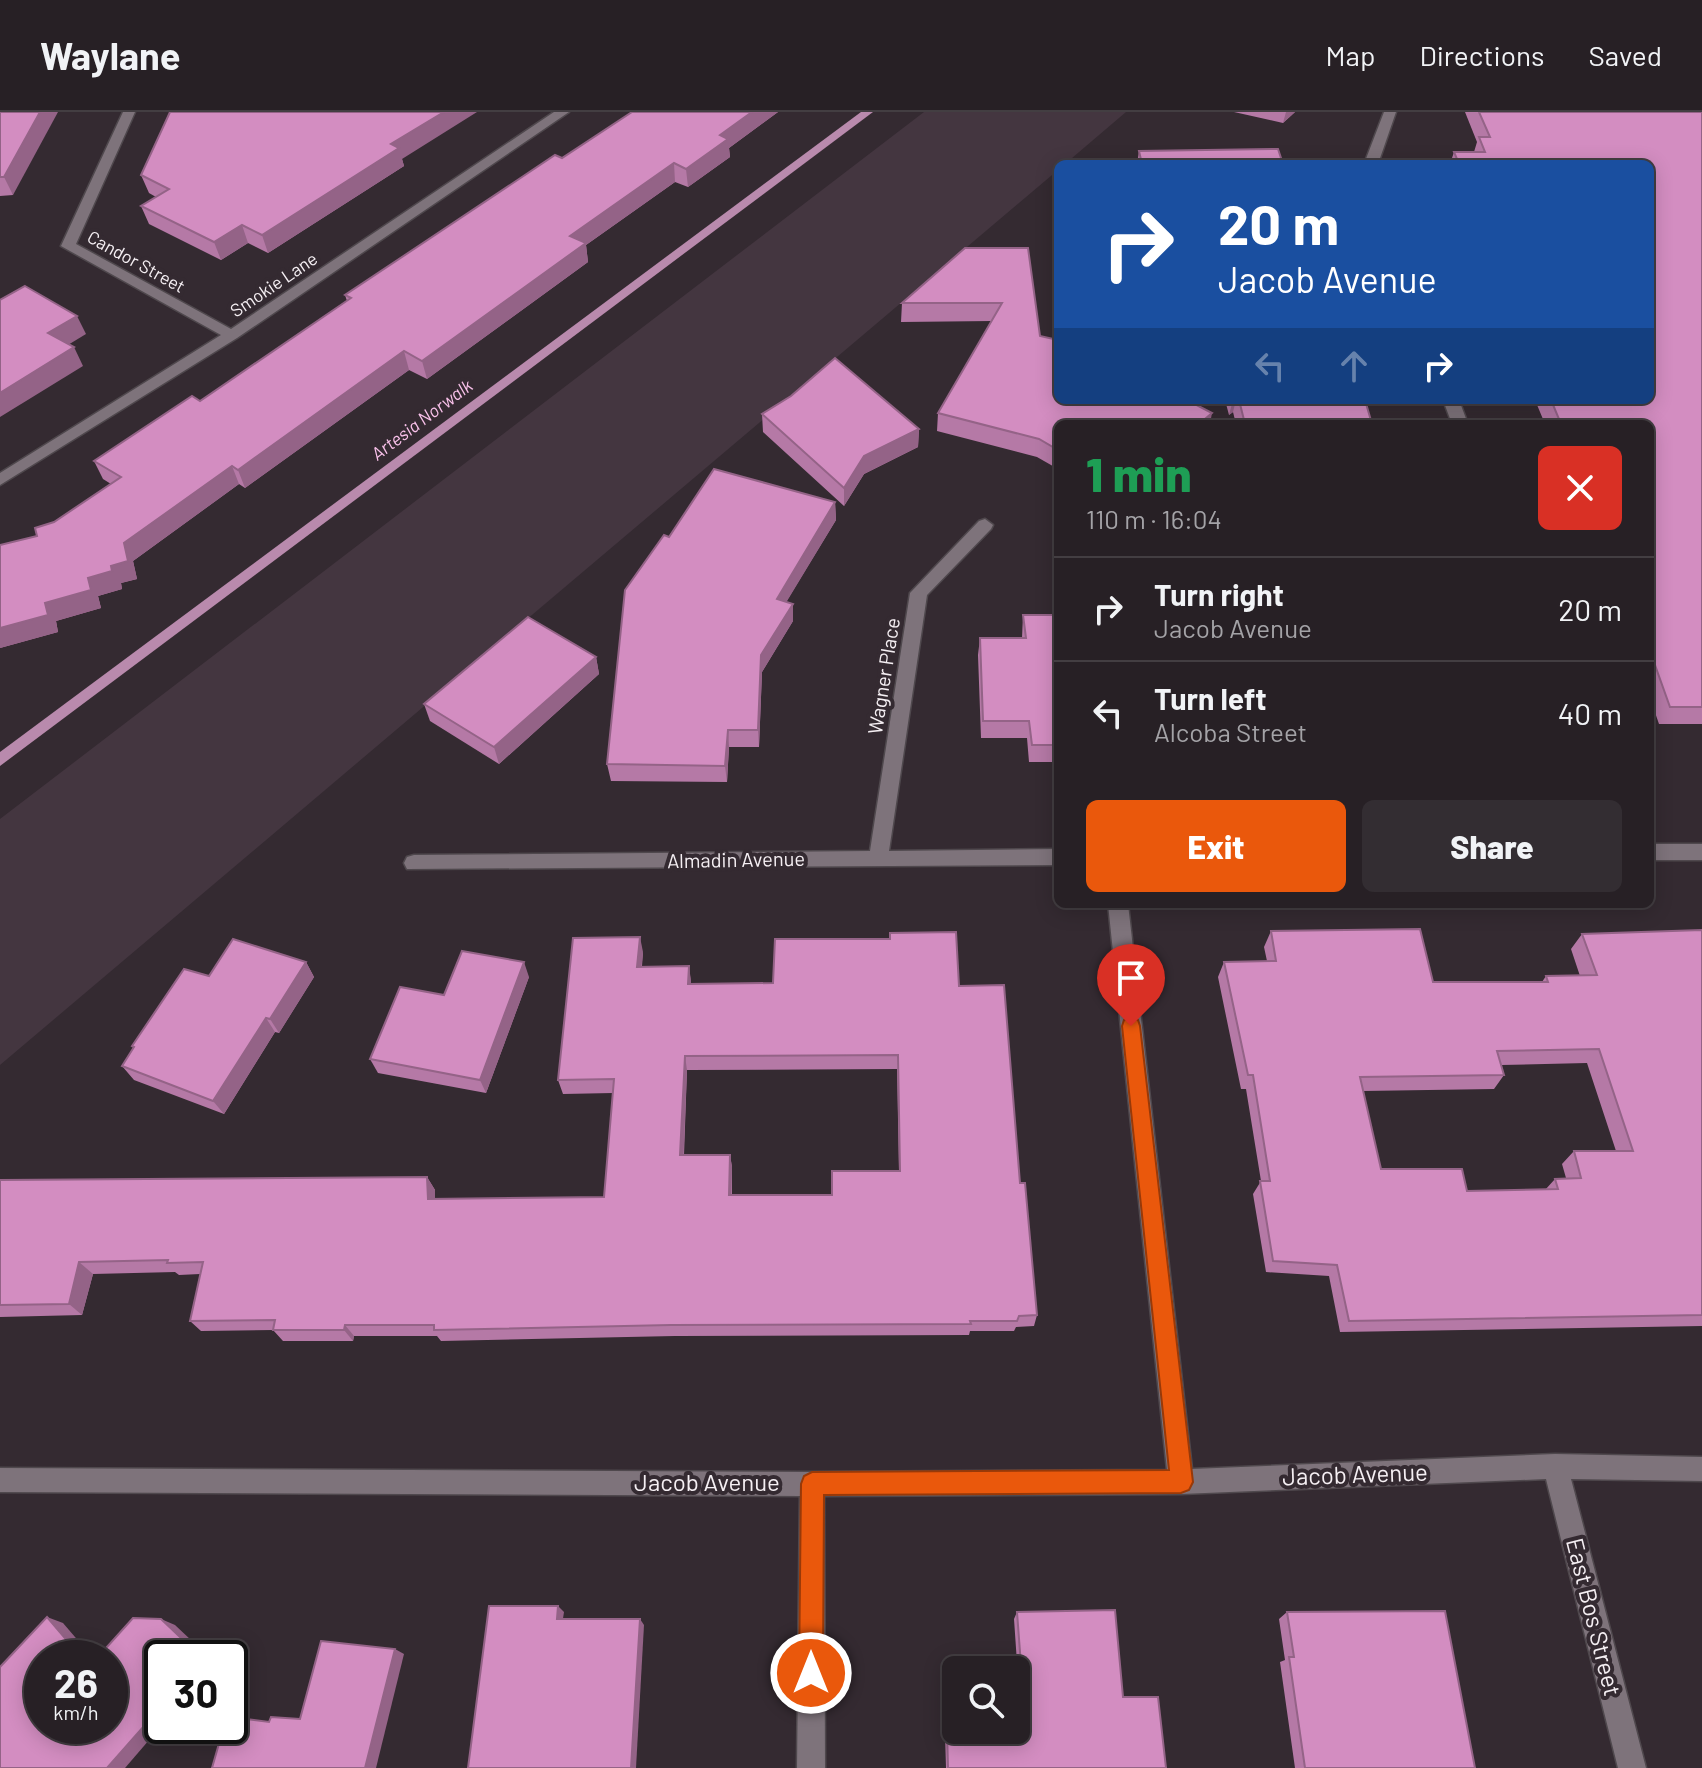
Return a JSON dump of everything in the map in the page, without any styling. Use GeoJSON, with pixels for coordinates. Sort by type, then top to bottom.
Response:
{"type":"FeatureCollection","features":[{"type":"Feature","properties":{"kind":"street","name":"Candor Street"},"geometry":{"type":"LineString","coordinates":[[129,112],[68,246],[232,335]]}},
{"type":"Feature","properties":{"kind":"street","name":"Smokie Lane"},"geometry":{"type":"LineString","coordinates":[[0,480],[232,335],[563,112]]}},
{"type":"Feature","properties":{"kind":"street"},"geometry":{"type":"LineString","coordinates":[[1372,160],[1390,112]]}},
{"type":"Feature","properties":{"kind":"street","name":"Wagner Place"},"geometry":{"type":"LineString","coordinates":[[878,859],[919,593],[985,525]]}},
{"type":"Feature","properties":{"kind":"street"},"geometry":{"type":"LineString","coordinates":[[1654,852],[1702,852]]}},
{"type":"Feature","properties":{"kind":"street","name":"Almadin Avenue"},"geometry":{"type":"LineString","coordinates":[[414,863],[1054,857]]}},
{"type":"Feature","properties":{"kind":"street"},"geometry":{"type":"LineString","coordinates":[[1118,908],[1181,1482]]}},
{"type":"Feature","properties":{"kind":"street","name":"Jacob Avenue"},"geometry":{"type":"LineString","coordinates":[[0,1480],[812,1484],[1181,1482],[1555,1466],[1702,1469]]}},
{"type":"Feature","properties":{"kind":"street","name":"East Bos Street"},"geometry":{"type":"LineString","coordinates":[[1555,1466],[1632,1768]]}},
{"type":"Feature","properties":{"kind":"street"},"geometry":{"type":"LineString","coordinates":[[811,1768],[812,1484]]}},
{"type":"Feature","properties":{"kind":"shaded area"},"geometry":{"type":"Polygon","coordinates":[[[924,112],[1126,112],[1070,160],[1054,160],[1054,173],[0,1065],[0,819],[924,112]]]}},
{"type":"Feature","properties":{"kind":"building"},"geometry":{"type":"Polygon","coordinates":[[[0,112],[40,112],[4,177],[0,177],[0,112]]]}},
{"type":"Feature","properties":{"kind":"building"},"geometry":{"type":"Polygon","coordinates":[[[170,112],[444,112],[391,144],[399,148],[262,235],[242,225],[214,242],[141,206],[169,189],[141,175],[170,112]]]}},
{"type":"Feature","properties":{"kind":"building"},"geometry":{"type":"Polygon","coordinates":[[[632,112],[752,112],[720,135],[728,139],[686,169],[674,163],[570,236],[586,243],[422,361],[404,351],[238,470],[232,466],[124,543],[128,561],[111,566],[112,571],[88,578],[91,590],[45,603],[48,615],[0,628],[0,545],[37,536],[35,528],[54,522],[121,477],[94,461],[192,396],[200,401],[351,298],[345,295],[555,155],[562,158],[632,112]]]}},
{"type":"Feature","properties":{"kind":"building"},"geometry":{"type":"Polygon","coordinates":[[[1479,112],[1702,112],[1702,707],[1670,707],[1654,662],[1654,420],[1559,420],[1553,404],[1654,404],[1654,160],[1457,160],[1454,152],[1485,152],[1479,137],[1490,137],[1479,112]]]}},
{"type":"Feature","properties":{"kind":"building"},"geometry":{"type":"Polygon","coordinates":[[[1278,149],[1282,160],[1141,160],[1139,151],[1278,149]]]}},
{"type":"Feature","properties":{"kind":"building"},"geometry":{"type":"Polygon","coordinates":[[[965,248],[1028,248],[1040,336],[1054,339],[1054,404],[1195,404],[1212,413],[1204,420],[1054,420],[1054,448],[1039,439],[938,413],[1002,303],[902,303],[965,248]]]}},
{"type":"Feature","properties":{"kind":"building"},"geometry":{"type":"Polygon","coordinates":[[[25,286],[77,316],[48,333],[74,347],[0,393],[0,300],[25,286]]]}},
{"type":"Feature","properties":{"kind":"building"},"geometry":{"type":"Polygon","coordinates":[[[835,358],[919,429],[864,456],[844,488],[762,414],[791,396],[835,358]]]}},
{"type":"Feature","properties":{"kind":"building"},"geometry":{"type":"Polygon","coordinates":[[[1240,404],[1366,404],[1371,420],[1244,420],[1240,404]]]}},
{"type":"Feature","properties":{"kind":"building"},"geometry":{"type":"Polygon","coordinates":[[[714,469],[835,502],[777,599],[793,604],[761,655],[758,730],[728,730],[725,766],[607,764],[625,590],[664,535],[669,537],[714,469]]]}},
{"type":"Feature","properties":{"kind":"building"},"geometry":{"type":"Polygon","coordinates":[[[1023,615],[1054,615],[1054,745],[1032,745],[1029,721],[983,721],[980,638],[1026,638],[1023,615]]]}},
{"type":"Feature","properties":{"kind":"building"},"geometry":{"type":"Polygon","coordinates":[[[528,617],[596,657],[494,747],[424,704],[528,617]]]}},
{"type":"Feature","properties":{"kind":"building"},"geometry":{"type":"Polygon","coordinates":[[[1420,929],[1433,982],[1548,982],[1546,976],[1597,975],[1582,934],[1702,930],[1702,1315],[1349,1321],[1337,1265],[1273,1261],[1260,1181],[1270,1181],[1253,1075],[1248,1075],[1224,962],[1276,961],[1271,931],[1420,929]],[[1599,1049],[1497,1051],[1504,1075],[1360,1077],[1381,1169],[1462,1169],[1467,1191],[1558,1189],[1555,1179],[1581,1178],[1574,1151],[1633,1151],[1599,1049]]]}},
{"type":"Feature","properties":{"kind":"building"},"geometry":{"type":"Polygon","coordinates":[[[956,932],[959,986],[1004,985],[1020,1183],[1025,1183],[1037,1315],[1019,1316],[1017,1321],[970,1321],[971,1324],[434,1330],[434,1325],[345,1325],[344,1330],[273,1330],[275,1320],[190,1321],[203,1262],[167,1263],[168,1260],[79,1262],[69,1304],[0,1305],[0,1180],[427,1177],[428,1199],[604,1197],[614,1079],[558,1080],[573,938],[640,937],[637,967],[689,966],[688,984],[773,983],[775,939],[890,939],[890,933],[956,932]],[[898,1055],[685,1056],[680,1155],[730,1155],[729,1195],[832,1195],[832,1171],[900,1171],[898,1055]]]}},
{"type":"Feature","properties":{"kind":"building"},"geometry":{"type":"Polygon","coordinates":[[[233,939],[306,962],[213,1101],[122,1066],[184,969],[209,976],[233,939]]]}},
{"type":"Feature","properties":{"kind":"building"},"geometry":{"type":"Polygon","coordinates":[[[462,951],[524,962],[480,1080],[370,1059],[400,987],[444,995],[462,951]]]}},
{"type":"Feature","properties":{"kind":"building"},"geometry":{"type":"Polygon","coordinates":[[[489,1606],[558,1606],[557,1619],[640,1619],[631,1768],[468,1768],[489,1606]]]}},
{"type":"Feature","properties":{"kind":"building"},"geometry":{"type":"Polygon","coordinates":[[[1115,1610],[1123,1697],[1158,1697],[1166,1768],[948,1768],[947,1744],[1030,1744],[1030,1656],[1020,1656],[1017,1612],[1115,1610]]]}},
{"type":"Feature","properties":{"kind":"building"},"geometry":{"type":"Polygon","coordinates":[[[1445,1611],[1475,1768],[1305,1768],[1289,1657],[1294,1657],[1287,1612],[1445,1611]]]}},
{"type":"Feature","properties":{"kind":"building"},"geometry":{"type":"Polygon","coordinates":[[[47,1617],[67,1640],[25,1640],[47,1617]]]}},
{"type":"Feature","properties":{"kind":"building"},"geometry":{"type":"Polygon","coordinates":[[[133,1618],[161,1619],[183,1640],[144,1640],[144,1726],[107,1768],[0,1768],[0,1667],[24,1641],[24,1744],[128,1744],[128,1640],[113,1640],[133,1618]]]}},
{"type":"Feature","properties":{"kind":"building"},"geometry":{"type":"Polygon","coordinates":[[[321,1641],[395,1649],[365,1768],[212,1768],[219,1744],[248,1744],[248,1719],[269,1722],[271,1717],[300,1719],[321,1641]]]}},
{"type":"Feature","properties":{"kind":"waterway","name":"Artesia Norwalk"},"geometry":{"type":"LineString","coordinates":[[0,760],[868,112]]}},
{"type":"Feature","properties":{"kind":"route"},"geometry":{"type":"LineString","coordinates":[[811,1673],[812,1484],[1181,1482],[1131,1026]]}}]}
